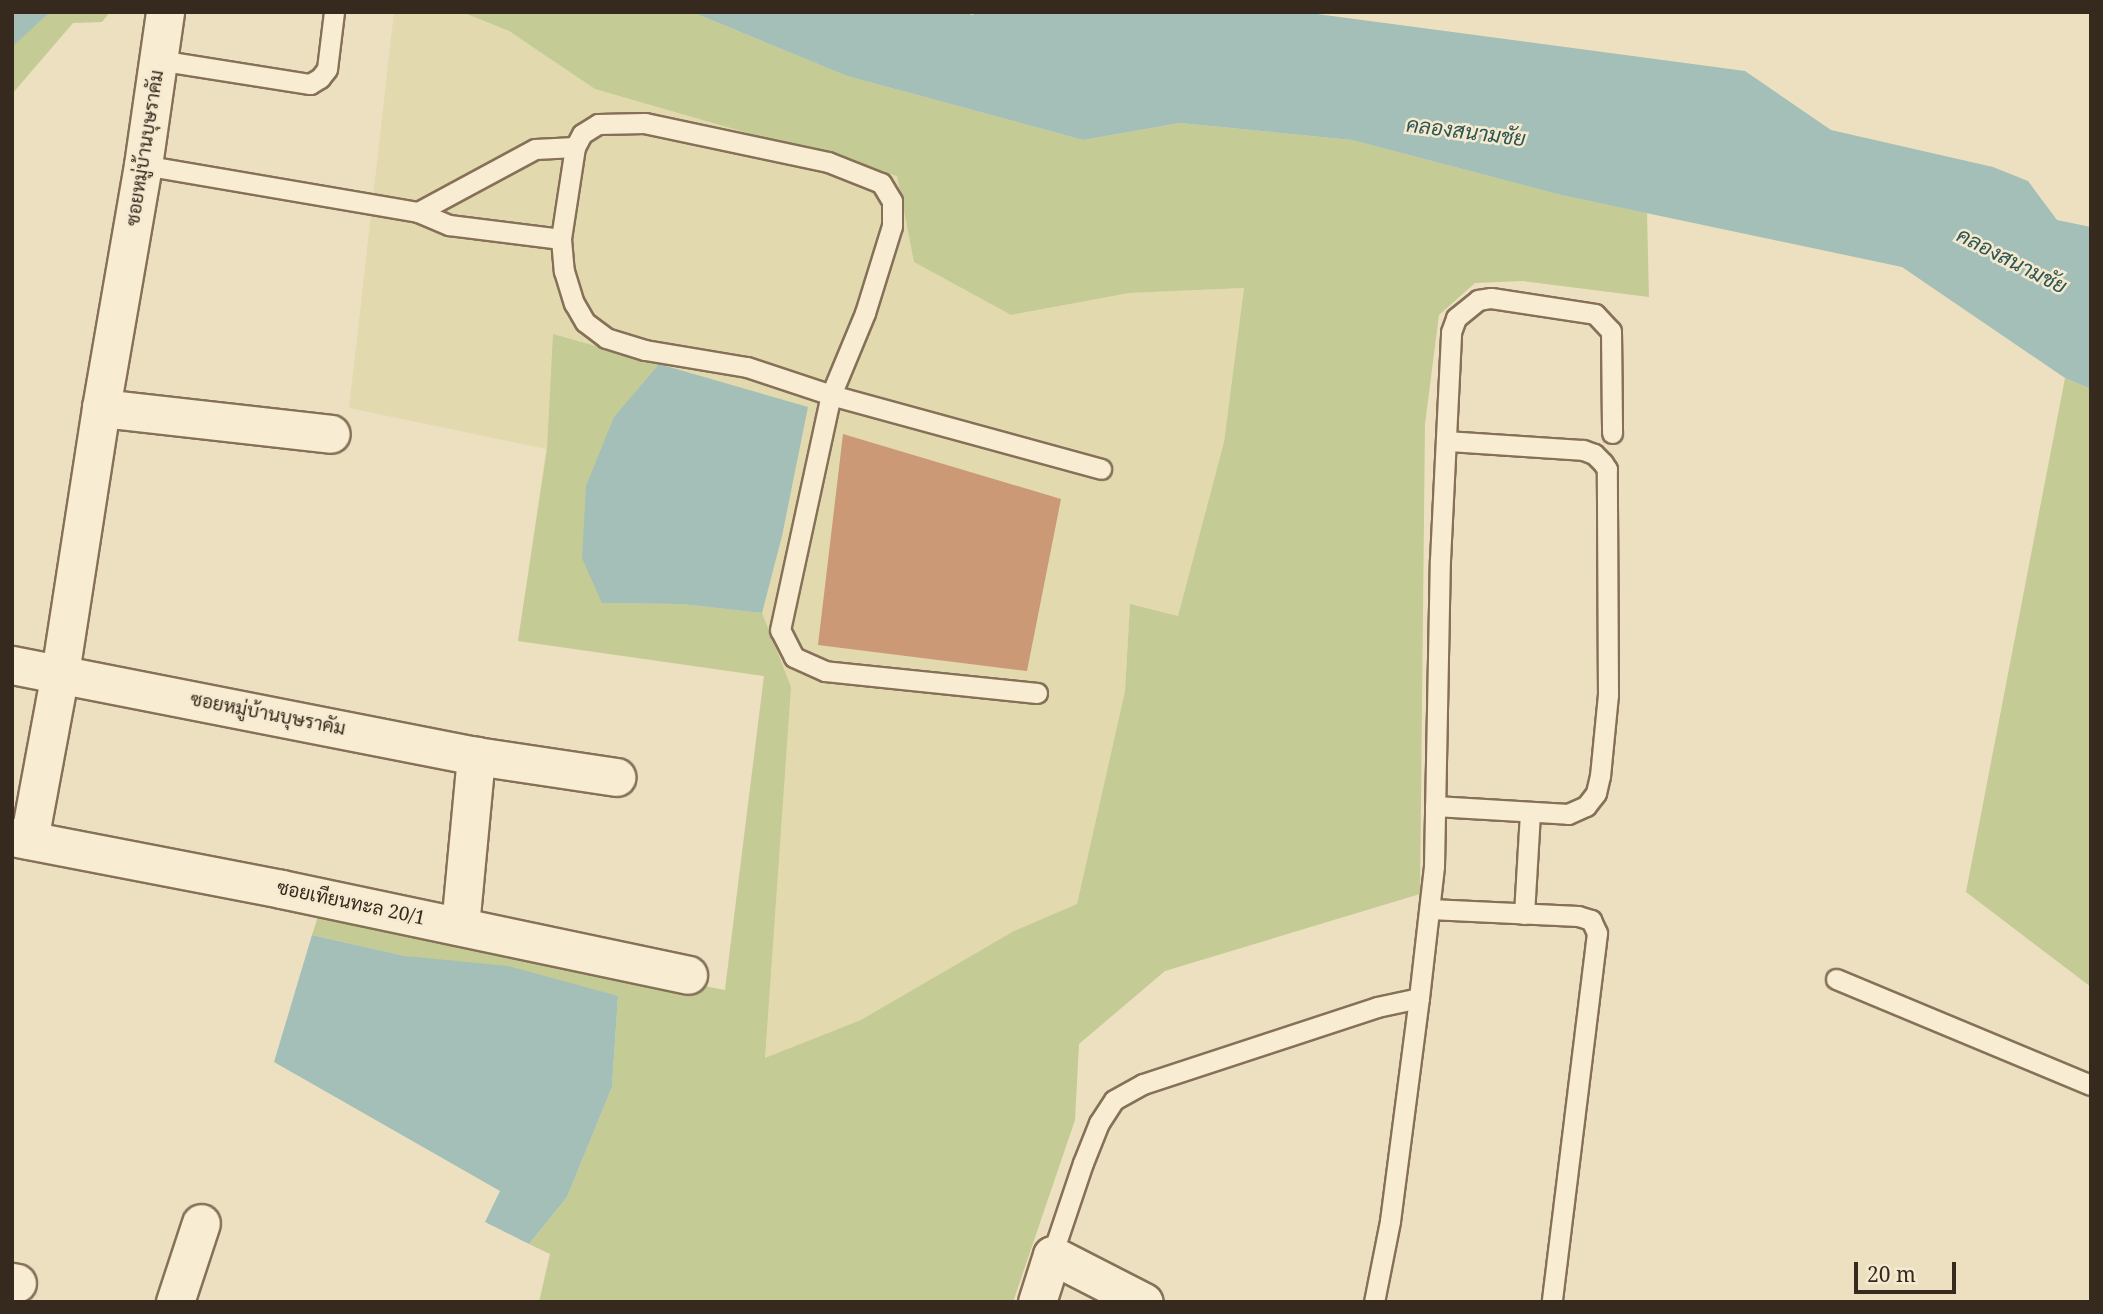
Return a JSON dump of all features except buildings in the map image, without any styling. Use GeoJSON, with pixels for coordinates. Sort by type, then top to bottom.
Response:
{"type":"FeatureCollection","features":[{"type":"Feature","properties":{"kind":"street","name":"ซอยหมู่บ้านบุษราคัม"},"geometry":{"type":"LineString","coordinates":[[20,839],[60,673],[101,408],[143,165],[165,12]]}},
{"type":"Feature","properties":{"kind":"street"},"geometry":{"type":"LineString","coordinates":[[101,408],[331,433]]}},
{"type":"Feature","properties":{"kind":"street","name":"ซอยหมู่บ้านบุษราคัม"},"geometry":{"type":"LineString","coordinates":[[12,664],[476,756],[616,777]]}},
{"type":"Feature","properties":{"kind":"street"},"geometry":{"type":"LineString","coordinates":[[460,926],[476,756]]}},
{"type":"Feature","properties":{"kind":"street","name":"ซอยเทียนทะล 20/1"},"geometry":{"type":"LineString","coordinates":[[20,839],[460,926],[688,975]]}},
{"type":"Feature","properties":{"kind":"street"},"geometry":{"type":"LineString","coordinates":[[175,1302],[201,1223]]}},
{"type":"Feature","properties":{"kind":"street"},"geometry":{"type":"LineString","coordinates":[[1037,1302],[1052,1255],[1144,1302]]}},
{"type":"Feature","properties":{"kind":"lane"},"geometry":{"type":"LineString","coordinates":[[158,60],[310,84],[320,78],[327,69],[334,12]]}},
{"type":"Feature","properties":{"kind":"lane"},"geometry":{"type":"LineString","coordinates":[[1037,693],[825,671],[794,657],[780,630],[831,395],[865,313],[892,226],[892,201],[881,183],[828,162],[645,123],[598,124],[582,134],[575,147],[561,239],[564,271],[574,303],[585,322],[606,338],[645,350],[747,368],[831,395],[1101,469]]}},
{"type":"Feature","properties":{"kind":"lane"},"geometry":{"type":"LineString","coordinates":[[418,212],[535,149],[575,147]]}},
{"type":"Feature","properties":{"kind":"lane"},"geometry":{"type":"LineString","coordinates":[[143,165],[418,212],[449,225],[561,239]]}},
{"type":"Feature","properties":{"kind":"lane"},"geometry":{"type":"LineString","coordinates":[[1374,1302],[1390,1221],[1430,909],[1435,806],[1437,627],[1451,332],[1456,318],[1478,300],[1491,298],[1586,311],[1603,321],[1611,331],[1612,433]]}},
{"type":"Feature","properties":{"kind":"lane"},"geometry":{"type":"LineString","coordinates":[[1435,806],[1568,814],[1586,807],[1596,793],[1600,776],[1608,695],[1607,469],[1594,454],[1583,450],[1447,442]]}},
{"type":"Feature","properties":{"kind":"lane"},"geometry":{"type":"LineString","coordinates":[[1524,914],[1530,812]]}},
{"type":"Feature","properties":{"kind":"lane"},"geometry":{"type":"LineString","coordinates":[[1430,909],[1578,916],[1591,920],[1597,933],[1552,1302]]}},
{"type":"Feature","properties":{"kind":"lane"},"geometry":{"type":"LineString","coordinates":[[1836,979],[2091,1084]]}},
{"type":"Feature","properties":{"kind":"lane"},"geometry":{"type":"LineString","coordinates":[[1052,1255],[1099,1123],[1114,1100],[1156,1080],[1377,1007],[1419,998]]}},
{"type":"Feature","properties":{"kind":"shaded area"},"geometry":{"type":"Polygon","coordinates":[[[394,12],[462,12],[509,31],[595,89],[897,176],[914,262],[1011,315],[1129,293],[1244,288],[1224,442],[1178,616],[1130,605],[1125,691],[1077,904],[928,1015],[765,1059],[725,990],[764,676],[518,641],[546,449],[349,408],[394,12]]]}},
{"type":"Feature","properties":{"kind":"green space"},"geometry":{"type":"Polygon","coordinates":[[[50,12],[110,12],[102,22],[73,23],[12,94],[12,46],[50,12]]]}},
{"type":"Feature","properties":{"kind":"green space"},"geometry":{"type":"Polygon","coordinates":[[[462,12],[692,12],[847,76],[1083,140],[1180,123],[1352,140],[1561,195],[1647,213],[1649,297],[1523,281],[1475,283],[1439,315],[1425,424],[1420,894],[1165,971],[1079,1044],[1075,1120],[1013,1302],[539,1302],[550,1254],[529,1244],[567,1197],[612,1087],[618,996],[405,956],[312,935],[319,913],[725,990],[764,676],[518,641],[547,449],[553,334],[659,364],[614,418],[602,603],[682,604],[762,613],[791,687],[765,1058],[861,1020],[1014,931],[1077,904],[1125,691],[1130,604],[1178,616],[1224,442],[1244,288],[1129,293],[1011,315],[914,262],[897,176],[595,89],[509,31],[462,12]]]}},
{"type":"Feature","properties":{"kind":"green space"},"geometry":{"type":"Polygon","coordinates":[[[2065,378],[2091,389],[2091,987],[1966,892],[2065,378]]]}},
{"type":"Feature","properties":{"kind":"water"},"geometry":{"type":"Polygon","coordinates":[[[12,12],[50,12],[12,47],[12,12]]]}},
{"type":"Feature","properties":{"kind":"water","name":"คลองสนามชัย"},"geometry":{"type":"Polygon","coordinates":[[[692,12],[965,12],[972,15],[979,12],[1302,12],[1745,71],[1831,130],[1993,167],[2028,181],[2057,220],[2091,227],[2091,389],[2065,378],[1902,267],[1561,195],[1352,140],[1180,123],[1083,140],[847,76],[692,12]]]}},
{"type":"Feature","properties":{"kind":"water"},"geometry":{"type":"Polygon","coordinates":[[[659,364],[808,407],[782,536],[762,613],[682,604],[602,603],[582,558],[586,486],[614,417],[659,364]]]}},
{"type":"Feature","properties":{"kind":"water"},"geometry":{"type":"Polygon","coordinates":[[[312,935],[405,956],[508,966],[618,996],[612,1087],[567,1197],[529,1244],[485,1222],[500,1191],[274,1062],[312,935]]]}}]}
